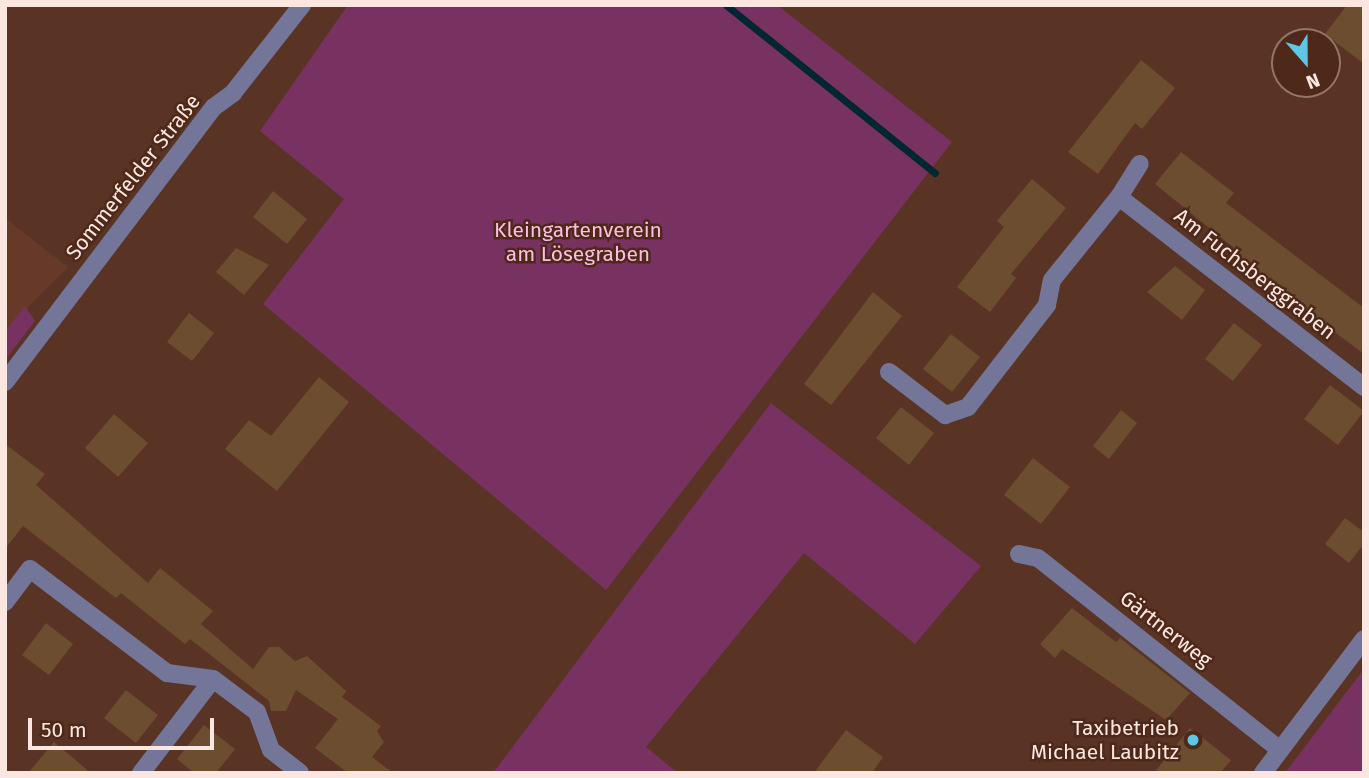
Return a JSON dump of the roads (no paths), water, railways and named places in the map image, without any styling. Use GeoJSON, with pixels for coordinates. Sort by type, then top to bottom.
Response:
{"type":"FeatureCollection","features":[{"type":"Feature","properties":{"kind":"street","name":"Sommerfelder Straße"},"geometry":{"type":"LineString","coordinates":[[5,382],[214,107],[233,93],[302,5]]}},
{"type":"Feature","properties":{"kind":"street"},"geometry":{"type":"LineString","coordinates":[[889,372],[946,415],[968,407],[1046,305],[1052,280],[1119,197],[1140,163]]}},
{"type":"Feature","properties":{"kind":"street","name":"Am Fuchsberggraben"},"geometry":{"type":"LineString","coordinates":[[1119,197],[1364,387]]}},
{"type":"Feature","properties":{"kind":"street","name":"Gärtnerweg"},"geometry":{"type":"LineString","coordinates":[[1019,554],[1038,558],[1280,750]]}},
{"type":"Feature","properties":{"kind":"street"},"geometry":{"type":"LineString","coordinates":[[5,602],[30,569],[167,673],[214,679],[257,712],[271,750],[300,773]]}},
{"type":"Feature","properties":{"kind":"street"},"geometry":{"type":"LineString","coordinates":[[1263,773],[1364,639]]}},
{"type":"Feature","properties":{"kind":"street"},"geometry":{"type":"LineString","coordinates":[[141,773],[214,679]]}},
{"type":"Feature","properties":{"kind":"waterway"},"geometry":{"type":"LineString","coordinates":[[726,5],[935,173]]}},
{"type":"Feature","properties":{"kind":"place","name":"Taxibetrieb Michael Laubitz"},"geometry":{"type":"Point","coordinates":[1193,740]}},
{"type":"Feature","properties":{"kind":"park label","name":"Kleingartenverein am Lösegraben"},"geometry":{"type":"Point","coordinates":[578,242]}}]}
